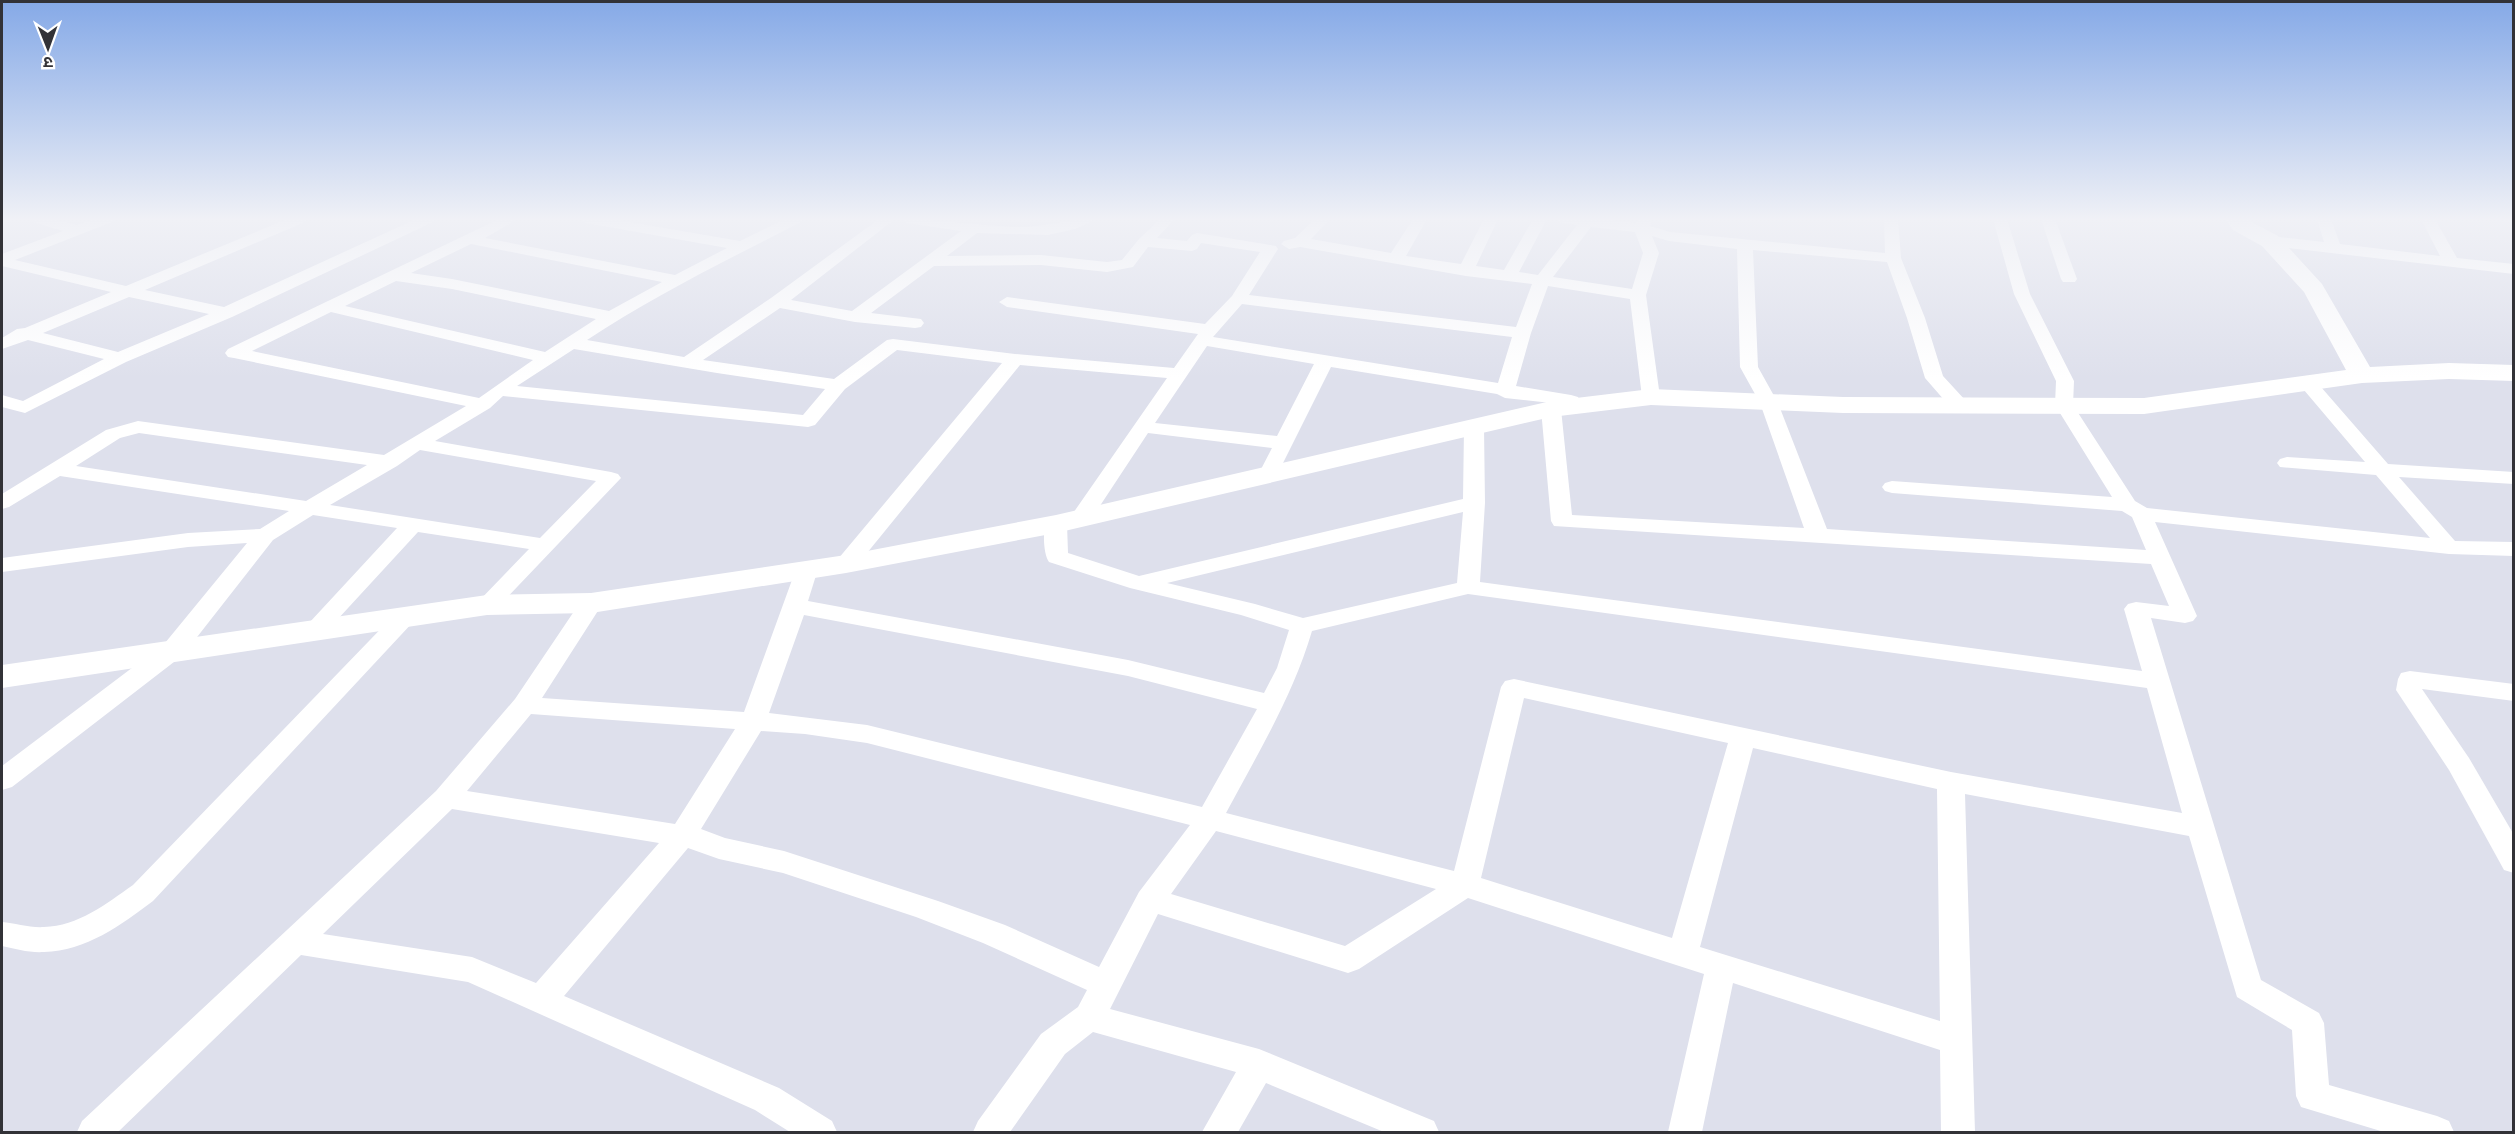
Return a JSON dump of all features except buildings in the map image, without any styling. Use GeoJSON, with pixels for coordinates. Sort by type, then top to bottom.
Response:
{"type":"FeatureCollection","features":[{"type":"Feature","properties":{"kind":"street"},"geometry":{"type":"LineString","coordinates":[[52,272],[226,313]]}},
{"type":"Feature","properties":{"kind":"street"},"geometry":{"type":"LineString","coordinates":[[2,344],[176,272]]}},
{"type":"Feature","properties":{"kind":"street"},"geometry":{"type":"LineString","coordinates":[[2,418],[120,358],[314,272]]}},
{"type":"Feature","properties":{"kind":"street"},"geometry":{"type":"LineString","coordinates":[[403,272],[234,353],[483,404]]}},
{"type":"Feature","properties":{"kind":"street"},"geometry":{"type":"LineString","coordinates":[[635,272],[676,280]]}},
{"type":"Feature","properties":{"kind":"street"},"geometry":{"type":"LineString","coordinates":[[2,780],[174,649],[265,535],[390,462],[483,404],[500,390],[611,317],[692,272]]}},
{"type":"Feature","properties":{"kind":"street"},"geometry":{"type":"LineString","coordinates":[[687,363],[817,272]]}},
{"type":"Feature","properties":{"kind":"street"},"geometry":{"type":"LineString","coordinates":[[855,317],[917,272]]}},
{"type":"Feature","properties":{"kind":"street"},"geometry":{"type":"LineString","coordinates":[[1255,272],[1238,298],[1205,335],[1143,427],[1068,522],[1057,557],[1138,583],[1247,609],[1302,626],[1468,587],[2157,681]]}},
{"type":"Feature","properties":{"kind":"street"},"geometry":{"type":"LineString","coordinates":[[1476,272],[1638,295]]}},
{"type":"Feature","properties":{"kind":"street"},"geometry":{"type":"LineString","coordinates":[[1505,392],[1522,333],[1541,282],[1549,272]]}},
{"type":"Feature","properties":{"kind":"street"},"geometry":{"type":"LineString","coordinates":[[1645,272],[1638,295],[1651,397]]}},
{"type":"Feature","properties":{"kind":"street"},"geometry":{"type":"LineString","coordinates":[[1746,272],[1749,367],[1769,403],[1818,535]]}},
{"type":"Feature","properties":{"kind":"street"},"geometry":{"type":"LineString","coordinates":[[1898,272],[1916,318],[1934,378],[1959,405]]}},
{"type":"Feature","properties":{"kind":"street"},"geometry":{"type":"LineString","coordinates":[[2016,272],[2022,294],[2065,381],[2064,405],[2134,510],[2160,558],[2185,616],[2136,609],[2248,988],[2308,1023],[2313,1096],[2437,1132]]}},
{"type":"Feature","properties":{"kind":"street"},"geometry":{"type":"LineString","coordinates":[[2067,272],[2069,279]]}},
{"type":"Feature","properties":{"kind":"street"},"geometry":{"type":"LineString","coordinates":[[2298,272],[2314,289],[2362,375]]}},
{"type":"Feature","properties":{"kind":"street"},"geometry":{"type":"LineString","coordinates":[[395,276],[452,284],[611,317]]}},
{"type":"Feature","properties":{"kind":"street"},"geometry":{"type":"LineString","coordinates":[[1238,298],[1522,333]]}},
{"type":"Feature","properties":{"kind":"street"},"geometry":{"type":"LineString","coordinates":[[777,302],[855,317],[915,323]]}},
{"type":"Feature","properties":{"kind":"street"},"geometry":{"type":"LineString","coordinates":[[1007,302],[1205,335],[1325,360],[1505,392],[1588,404]]}},
{"type":"Feature","properties":{"kind":"street"},"geometry":{"type":"LineString","coordinates":[[330,307],[548,358]]}},
{"type":"Feature","properties":{"kind":"street"},"geometry":{"type":"LineString","coordinates":[[2,327],[120,358]]}},
{"type":"Feature","properties":{"kind":"street"},"geometry":{"type":"LineString","coordinates":[[571,343],[838,386]]}},
{"type":"Feature","properties":{"kind":"street"},"geometry":{"type":"LineString","coordinates":[[500,390],[808,421],[838,386],[893,344],[1015,359],[1179,374]]}},
{"type":"Feature","properties":{"kind":"street"},"geometry":{"type":"LineString","coordinates":[[846,564],[1015,359]]}},
{"type":"Feature","properties":{"kind":"street"},"geometry":{"type":"LineString","coordinates":[[1268,475],[1325,360]]}},
{"type":"Feature","properties":{"kind":"street"},"geometry":{"type":"LineString","coordinates":[[2,676],[487,604],[591,603],[846,564],[1068,522],[1551,409],[1588,404],[1651,397],[1769,403],[2144,406],[2362,375],[2449,371],[2514,373]]}},
{"type":"Feature","properties":{"kind":"street"},"geometry":{"type":"LineString","coordinates":[[2307,383],[2449,547]]}},
{"type":"Feature","properties":{"kind":"street"},"geometry":{"type":"LineString","coordinates":[[2,401],[26,407]]}},
{"type":"Feature","properties":{"kind":"street"},"geometry":{"type":"LineString","coordinates":[[1551,409],[1562,521],[1818,535],[2160,558]]}},
{"type":"Feature","properties":{"kind":"street"},"geometry":{"type":"LineString","coordinates":[[2,503],[113,434],[138,427],[390,462]]}},
{"type":"Feature","properties":{"kind":"street"},"geometry":{"type":"LineString","coordinates":[[1143,427],[1284,443]]}},
{"type":"Feature","properties":{"kind":"street"},"geometry":{"type":"LineString","coordinates":[[1468,587],[1474,502],[1474,428]]}},
{"type":"Feature","properties":{"kind":"street"},"geometry":{"type":"LineString","coordinates":[[419,444],[611,478],[487,604]]}},
{"type":"Feature","properties":{"kind":"street"},"geometry":{"type":"LineString","coordinates":[[2287,463],[2514,478]]}},
{"type":"Feature","properties":{"kind":"street"},"geometry":{"type":"LineString","coordinates":[[57,469],[546,545]]}},
{"type":"Feature","properties":{"kind":"street"},"geometry":{"type":"LineString","coordinates":[[1892,488],[2134,510],[2449,547],[2514,549]]}},
{"type":"Feature","properties":{"kind":"street"},"geometry":{"type":"LineString","coordinates":[[1138,583],[1474,502]]}},
{"type":"Feature","properties":{"kind":"street"},"geometry":{"type":"LineString","coordinates":[[317,628],[413,524]]}},
{"type":"Feature","properties":{"kind":"street"},"geometry":{"type":"LineString","coordinates":[[2,565],[188,540],[265,535]]}},
{"type":"Feature","properties":{"kind":"street"},"geometry":{"type":"LineString","coordinates":[[542,999],[682,836],[753,722],[807,569]]}},
{"type":"Feature","properties":{"kind":"street"},"geometry":{"type":"LineString","coordinates":[[94,1132],[446,798],[524,705],[591,603]]}},
{"type":"Feature","properties":{"kind":"street"},"geometry":{"type":"LineString","coordinates":[[795,606],[1128,668],[1272,704]]}},
{"type":"Feature","properties":{"kind":"street"},"geometry":{"type":"LineString","coordinates":[[2,934],[42,940],[73,936],[108,919],[143,894],[406,616]]}},
{"type":"Feature","properties":{"kind":"street"},"geometry":{"type":"LineString","coordinates":[[990,1132],[1053,1044],[1089,1017],[1150,900],[1209,819],[1272,704],[1289,668],[1302,626]]}},
{"type":"Feature","properties":{"kind":"street"},"geometry":{"type":"LineString","coordinates":[[2514,693],[2410,678],[2409,690],[2460,765],[2514,862]]}},
{"type":"Feature","properties":{"kind":"street"},"geometry":{"type":"LineString","coordinates":[[1150,900],[1348,960],[1465,885],[1514,687],[1951,782],[2200,826]]}},
{"type":"Feature","properties":{"kind":"street"},"geometry":{"type":"LineString","coordinates":[[524,705],[805,725],[867,734],[1465,885],[1956,1041]]}},
{"type":"Feature","properties":{"kind":"street"},"geometry":{"type":"LineString","coordinates":[[1683,954],[1743,737]]}},
{"type":"Feature","properties":{"kind":"street"},"geometry":{"type":"LineString","coordinates":[[1951,782],[1958,1132]]}},
{"type":"Feature","properties":{"kind":"street"},"geometry":{"type":"LineString","coordinates":[[446,798],[682,836],[702,840],[719,848],[784,862],[927,909],[994,934],[1107,985]]}},
{"type":"Feature","properties":{"kind":"street"},"geometry":{"type":"LineString","coordinates":[[296,942],[472,970],[767,1099],[820,1132]]}},
{"type":"Feature","properties":{"kind":"street"},"geometry":{"type":"LineString","coordinates":[[1685,1132],[1721,966]]}},
{"type":"Feature","properties":{"kind":"street"},"geometry":{"type":"LineString","coordinates":[[1089,1017],[1258,1064],[1422,1132]]}},
{"type":"Feature","properties":{"kind":"street"},"geometry":{"type":"LineString","coordinates":[[1219,1132],[1258,1064]]}}]}
